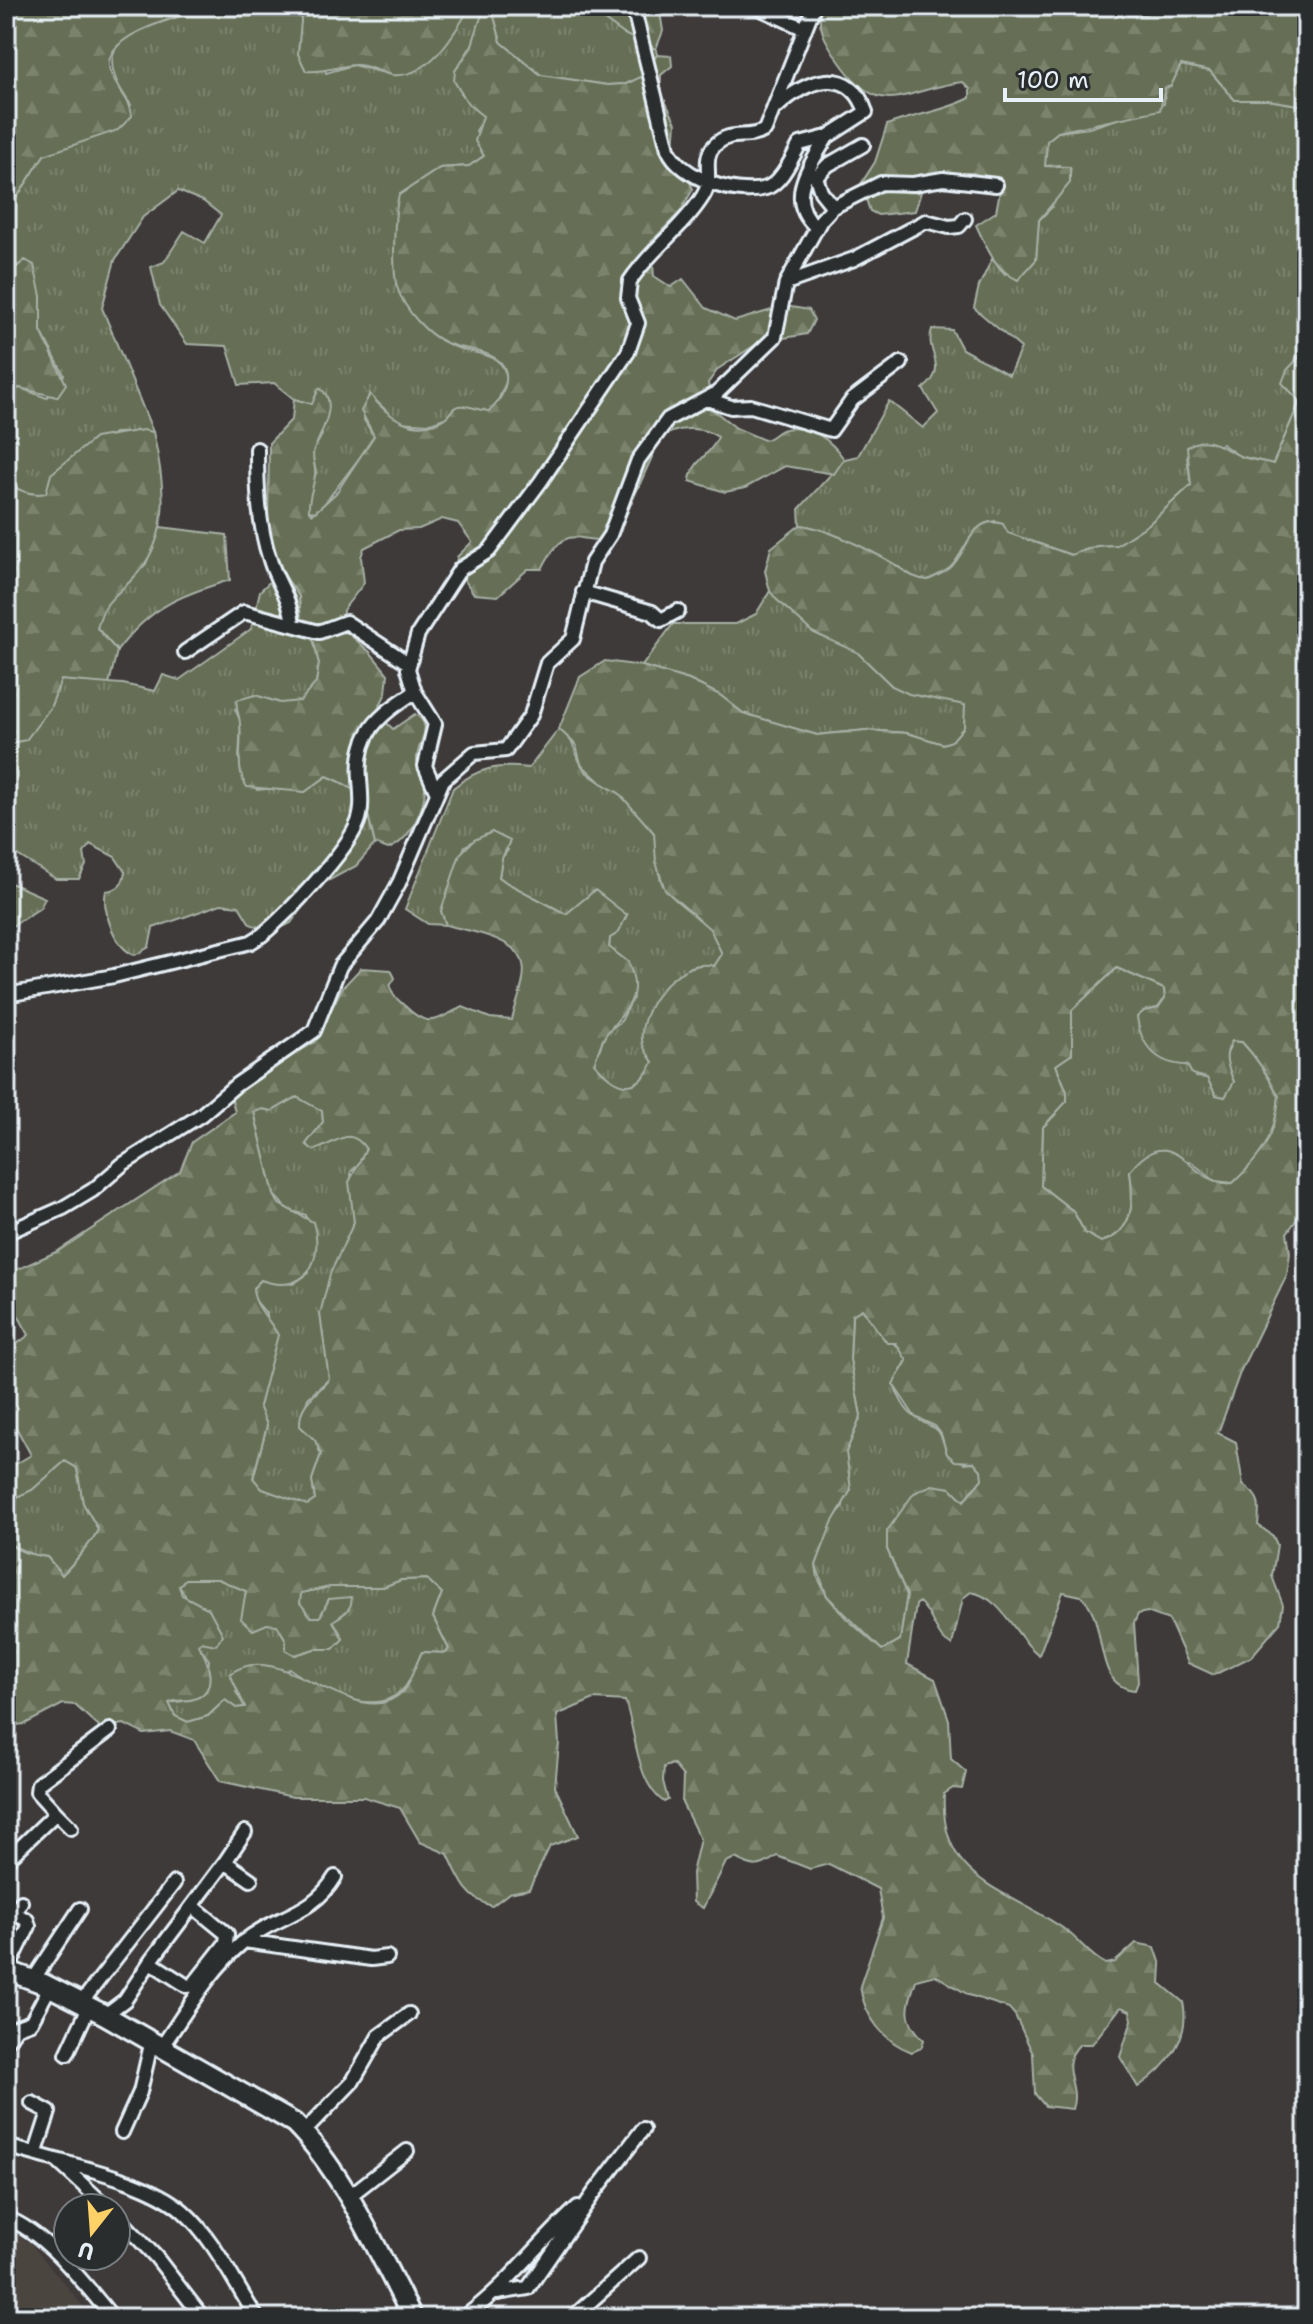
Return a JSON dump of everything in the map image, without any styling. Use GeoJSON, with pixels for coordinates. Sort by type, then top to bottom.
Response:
{"type":"FeatureCollection","features":[{"type":"Feature","properties":{"kind":"main road"},"geometry":{"type":"LineString","coordinates":[[6,1970],[42,1983],[157,2043],[278,2112],[304,2132],[347,2198],[413,2318]]}},
{"type":"Feature","properties":{"kind":"street"},"geometry":{"type":"LineString","coordinates":[[633,6],[673,162],[686,173],[711,183],[765,188],[775,182],[800,144],[827,137],[866,112],[856,89],[845,83],[821,81],[802,90],[773,112]]}},
{"type":"Feature","properties":{"kind":"street"},"geometry":{"type":"LineString","coordinates":[[755,6],[805,29]]}},
{"type":"Feature","properties":{"kind":"street"},"geometry":{"type":"LineString","coordinates":[[436,791],[425,766],[435,724],[415,692],[408,663],[425,620],[456,576],[469,562],[489,551],[541,481],[628,352],[638,323],[628,298],[630,281],[701,200],[711,183],[707,161],[714,146],[729,135],[754,137],[765,130],[814,6]]}},
{"type":"Feature","properties":{"kind":"street"},"geometry":{"type":"LineString","coordinates":[[816,227],[807,218],[800,194],[803,179],[827,137]]}},
{"type":"Feature","properties":{"kind":"street"},"geometry":{"type":"LineString","coordinates":[[833,207],[816,178],[828,165],[863,145]]}},
{"type":"Feature","properties":{"kind":"street"},"geometry":{"type":"LineString","coordinates":[[6,1233],[63,1208],[93,1190],[123,1164],[201,1115],[236,1085],[314,1031],[340,966],[378,921],[399,883],[436,791],[446,775],[474,753],[500,752],[514,741],[533,710],[547,663],[573,639],[592,562],[610,535],[638,460],[668,419],[707,399],[775,337],[786,283],[816,227],[833,207],[881,183],[913,184],[943,179],[996,185]]}},
{"type":"Feature","properties":{"kind":"street"},"geometry":{"type":"LineString","coordinates":[[786,283],[854,259],[926,221],[949,227],[959,226],[965,219]]}},
{"type":"Feature","properties":{"kind":"street"},"geometry":{"type":"LineString","coordinates":[[707,399],[731,407],[751,406],[831,430],[852,400],[901,363]]}},
{"type":"Feature","properties":{"kind":"street"},"geometry":{"type":"LineString","coordinates":[[257,449],[261,528],[276,578],[288,594],[293,623]]}},
{"type":"Feature","properties":{"kind":"street"},"geometry":{"type":"LineString","coordinates":[[583,592],[650,611],[661,620],[678,611]]}},
{"type":"Feature","properties":{"kind":"street"},"geometry":{"type":"LineString","coordinates":[[185,652],[208,640],[241,613],[293,623],[319,632],[346,622],[408,663]]}},
{"type":"Feature","properties":{"kind":"street"},"geometry":{"type":"LineString","coordinates":[[6,995],[114,976],[251,942],[262,935],[346,843],[360,813],[358,760],[362,743],[385,714],[415,692]]}},
{"type":"Feature","properties":{"kind":"street"},"geometry":{"type":"LineString","coordinates":[[71,1828],[62,1814],[35,1787],[110,1730]]}},
{"type":"Feature","properties":{"kind":"street"},"geometry":{"type":"LineString","coordinates":[[6,1861],[62,1814]]}},
{"type":"Feature","properties":{"kind":"street"},"geometry":{"type":"LineString","coordinates":[[92,2008],[125,2000],[245,1832]]}},
{"type":"Feature","properties":{"kind":"street"},"geometry":{"type":"LineString","coordinates":[[225,1862],[251,1880]]}},
{"type":"Feature","properties":{"kind":"street"},"geometry":{"type":"LineString","coordinates":[[122,2132],[157,2043],[244,1941],[282,1917],[315,1903],[335,1877]]}},
{"type":"Feature","properties":{"kind":"street"},"geometry":{"type":"LineString","coordinates":[[67,2054],[92,2008],[174,1883]]}},
{"type":"Feature","properties":{"kind":"street"},"geometry":{"type":"LineString","coordinates":[[6,1970],[29,1926],[27,1920],[14,1913],[21,1902]]}},
{"type":"Feature","properties":{"kind":"street"},"geometry":{"type":"LineString","coordinates":[[150,1962],[187,1986],[193,1985],[202,1975],[226,1943],[227,1934],[194,1907]]}},
{"type":"Feature","properties":{"kind":"street"},"geometry":{"type":"LineString","coordinates":[[6,2042],[17,2027],[31,2022],[42,1983],[80,1909]]}},
{"type":"Feature","properties":{"kind":"street"},"geometry":{"type":"LineString","coordinates":[[244,1941],[371,1959],[387,1957]]}},
{"type":"Feature","properties":{"kind":"street"},"geometry":{"type":"LineString","coordinates":[[304,2132],[353,2081],[379,2036],[409,2014]]}},
{"type":"Feature","properties":{"kind":"street"},"geometry":{"type":"LineString","coordinates":[[32,2103],[49,2112],[36,2152]]}},
{"type":"Feature","properties":{"kind":"street"},"geometry":{"type":"LineString","coordinates":[[497,2293],[528,2288],[643,2129]]}},
{"type":"Feature","properties":{"kind":"street"},"geometry":{"type":"LineString","coordinates":[[6,2146],[102,2173],[184,2211],[203,2234],[257,2318]]}},
{"type":"Feature","properties":{"kind":"street"},"geometry":{"type":"LineString","coordinates":[[347,2198],[407,2151]]}},
{"type":"Feature","properties":{"kind":"street"},"geometry":{"type":"LineString","coordinates":[[56,2160],[90,2191],[96,2177],[102,2173]]}},
{"type":"Feature","properties":{"kind":"street"},"geometry":{"type":"LineString","coordinates":[[463,2318],[497,2293],[542,2239],[594,2193]]}},
{"type":"Feature","properties":{"kind":"street"},"geometry":{"type":"LineString","coordinates":[[6,2218],[26,2228],[72,2270],[113,2318]]}},
{"type":"Feature","properties":{"kind":"street"},"geometry":{"type":"LineString","coordinates":[[132,2232],[156,2257],[203,2318]]}},
{"type":"Feature","properties":{"kind":"street"},"geometry":{"type":"LineString","coordinates":[[572,2318],[639,2258]]}},
{"type":"Feature","properties":{"kind":"shaded area"},"geometry":{"type":"Polygon","coordinates":[[[6,2226],[31,2244],[93,2318],[6,2318],[6,2226]]]}},
{"type":"Feature","properties":{"kind":"green space"},"geometry":{"type":"Polygon","coordinates":[[[6,6],[207,6],[145,28],[117,46],[110,58],[110,71],[129,104],[132,116],[118,130],[44,155],[14,202],[6,206],[6,6]]]}},
{"type":"Feature","properties":{"kind":"green space"},"geometry":{"type":"Polygon","coordinates":[[[207,6],[350,6],[349,10],[330,16],[312,9],[326,73],[353,65],[388,74],[469,9],[468,6],[585,6],[624,34],[656,49],[657,55],[641,78],[626,84],[607,85],[541,75],[501,42],[493,13],[455,71],[457,84],[464,96],[484,116],[476,131],[485,155],[469,166],[440,168],[399,195],[396,285],[426,323],[447,343],[499,362],[507,380],[496,405],[489,411],[461,407],[447,417],[428,424],[398,422],[369,394],[364,420],[374,436],[370,444],[318,512],[309,511],[308,496],[316,473],[312,453],[322,435],[312,404],[294,399],[274,383],[239,385],[227,346],[187,344],[160,305],[151,267],[164,262],[184,231],[205,243],[221,215],[203,201],[178,191],[143,217],[115,260],[102,308],[153,432],[114,433],[47,493],[24,491],[13,486],[6,477],[6,390],[20,388],[47,398],[64,375],[41,331],[41,296],[17,265],[13,273],[6,276],[6,206],[14,202],[44,155],[79,141],[131,105],[116,80],[112,61],[117,47],[128,36],[207,6]]]}},
{"type":"Feature","properties":{"kind":"green space"},"geometry":{"type":"Polygon","coordinates":[[[350,6],[468,6],[469,9],[438,54],[417,70],[392,75],[355,65],[306,71],[298,54],[302,10],[335,13],[349,10],[350,6]]]}},
{"type":"Feature","properties":{"kind":"green space"},"geometry":{"type":"Polygon","coordinates":[[[585,6],[659,6],[663,31],[656,49],[624,34],[585,6]]]}},
{"type":"Feature","properties":{"kind":"green space"},"geometry":{"type":"Polygon","coordinates":[[[821,6],[1097,6],[1104,13],[1135,15],[1150,13],[1163,6],[1307,6],[1305,106],[1268,100],[1235,100],[1210,71],[1181,65],[1171,86],[1165,88],[1160,110],[1058,132],[1047,141],[1045,166],[1070,167],[1070,183],[1039,220],[1036,260],[1018,280],[997,264],[976,225],[996,212],[1001,185],[973,173],[926,176],[915,211],[878,215],[870,211],[861,184],[875,162],[887,125],[960,103],[970,98],[970,89],[963,82],[894,98],[880,97],[867,91],[853,79],[826,40],[821,27],[821,6]]]}},
{"type":"Feature","properties":{"kind":"green space"},"geometry":{"type":"Polygon","coordinates":[[[1098,6],[1163,6],[1150,13],[1135,15],[1104,13],[1098,6]]]}},
{"type":"Feature","properties":{"kind":"green space"},"geometry":{"type":"Polygon","coordinates":[[[483,11],[493,13],[501,42],[541,75],[607,85],[626,84],[641,77],[657,55],[671,56],[672,66],[661,75],[660,91],[676,123],[674,147],[693,189],[680,212],[651,242],[654,276],[671,287],[683,279],[706,308],[735,321],[785,306],[809,310],[814,320],[807,334],[760,342],[718,369],[708,383],[712,409],[736,428],[764,440],[785,429],[811,431],[833,445],[844,459],[834,474],[785,466],[745,488],[725,492],[690,481],[694,468],[718,437],[697,429],[673,432],[660,439],[618,533],[606,539],[570,538],[561,542],[542,569],[528,569],[498,596],[474,594],[456,567],[457,557],[472,542],[458,523],[442,519],[419,529],[399,530],[364,548],[361,557],[364,583],[343,610],[342,628],[370,652],[388,674],[386,693],[376,713],[393,729],[415,714],[425,729],[417,758],[425,788],[422,805],[409,832],[388,849],[375,844],[366,809],[358,794],[327,776],[305,792],[247,787],[240,765],[241,732],[237,700],[255,695],[280,703],[300,701],[316,683],[319,664],[314,642],[301,619],[299,596],[273,559],[268,527],[269,443],[292,419],[294,399],[312,404],[319,388],[328,400],[327,418],[313,453],[315,474],[309,511],[313,514],[336,493],[374,436],[361,411],[370,394],[394,417],[423,426],[445,418],[459,406],[489,411],[504,388],[506,375],[496,359],[441,340],[417,321],[400,295],[394,268],[399,195],[440,168],[469,166],[484,156],[475,141],[483,116],[469,105],[454,81],[455,71],[471,48],[483,11]]]}},
{"type":"Feature","properties":{"kind":"green space"},"geometry":{"type":"Polygon","coordinates":[[[1181,65],[1210,71],[1235,100],[1268,100],[1305,106],[1307,92],[1307,349],[1296,358],[1286,387],[1300,401],[1273,464],[1239,456],[1222,444],[1187,457],[1191,485],[1149,524],[1117,545],[1097,546],[1071,555],[1008,533],[995,521],[973,533],[951,567],[928,580],[914,577],[848,540],[800,525],[799,509],[845,459],[858,456],[889,401],[923,428],[938,413],[923,389],[935,374],[930,338],[932,329],[952,330],[962,349],[1009,375],[1021,348],[974,308],[979,286],[992,259],[1005,274],[1036,260],[1039,220],[1052,207],[1059,165],[1045,166],[1046,141],[1058,132],[1089,128],[1164,104],[1165,88],[1181,65]]]}},
{"type":"Feature","properties":{"kind":"green space"},"geometry":{"type":"Polygon","coordinates":[[[25,260],[34,265],[41,296],[41,331],[66,384],[57,397],[20,388],[6,390],[6,276],[25,260]]]}},
{"type":"Feature","properties":{"kind":"green space"},"geometry":{"type":"Polygon","coordinates":[[[1307,349],[1307,1205],[1287,1233],[1290,1253],[1287,1275],[1241,1370],[1218,1433],[1236,1442],[1243,1485],[1258,1502],[1258,1525],[1273,1536],[1277,1545],[1272,1576],[1283,1605],[1280,1623],[1251,1657],[1214,1675],[1188,1663],[1169,1620],[1147,1612],[1138,1614],[1134,1623],[1138,1682],[1135,1690],[1121,1686],[1112,1677],[1095,1620],[1081,1596],[1063,1592],[1039,1655],[992,1602],[971,1592],[963,1598],[952,1645],[942,1638],[924,1607],[919,1602],[916,1605],[907,1664],[935,1679],[949,1720],[951,1759],[966,1772],[962,1789],[953,1788],[944,1794],[945,1823],[952,1846],[964,1864],[980,1878],[1064,1929],[1106,1964],[1115,1962],[1136,1943],[1155,1947],[1161,1965],[1160,1983],[1183,2002],[1185,2015],[1180,2039],[1167,2061],[1138,2087],[1120,2057],[1132,2020],[1130,2011],[1121,2007],[1092,2044],[1080,2044],[1073,2053],[1069,2068],[1074,2091],[1072,2109],[1045,2106],[1035,2094],[1033,2054],[1015,2015],[1009,2008],[969,1995],[935,1975],[916,1980],[909,2005],[909,2019],[924,2040],[921,2048],[912,2052],[902,2048],[877,2026],[866,2008],[860,1986],[883,1918],[878,1889],[829,1864],[810,1869],[777,1856],[756,1866],[735,1858],[726,1862],[703,1908],[693,1902],[692,1873],[700,1839],[682,1803],[683,1776],[673,1764],[664,1767],[663,1781],[668,1800],[664,1802],[655,1793],[642,1770],[625,1701],[594,1699],[557,1715],[559,1743],[555,1787],[578,1836],[550,1846],[529,1889],[509,1893],[492,1906],[469,1892],[448,1854],[420,1842],[400,1808],[364,1797],[293,1797],[220,1781],[194,1740],[170,1731],[144,1734],[124,1724],[100,1728],[75,1705],[63,1704],[25,1724],[6,1726],[6,1539],[19,1550],[47,1557],[62,1575],[98,1529],[83,1503],[77,1468],[65,1461],[32,1490],[6,1502],[6,1470],[31,1455],[6,1409],[6,1352],[29,1335],[14,1308],[14,1271],[58,1251],[180,1171],[192,1142],[235,1112],[231,1097],[247,1082],[315,1042],[342,988],[361,968],[391,970],[395,978],[390,986],[394,995],[420,1018],[433,1020],[463,1007],[490,1018],[512,1020],[524,970],[519,955],[502,941],[446,925],[441,911],[460,854],[474,840],[492,832],[510,841],[502,858],[499,877],[507,883],[566,914],[595,890],[627,915],[618,933],[610,938],[609,947],[628,962],[634,984],[633,994],[631,1002],[601,1043],[594,1063],[618,1083],[633,1084],[640,1080],[653,1062],[643,1045],[642,1032],[652,1003],[673,978],[700,965],[714,966],[722,954],[710,929],[665,890],[656,862],[654,833],[619,793],[601,783],[581,764],[576,745],[559,729],[580,677],[605,661],[642,666],[689,680],[720,695],[743,713],[817,735],[866,730],[907,733],[943,744],[952,741],[964,727],[965,705],[909,694],[892,686],[857,652],[812,632],[770,591],[765,571],[771,548],[800,525],[810,527],[848,540],[914,577],[928,580],[950,568],[977,529],[993,522],[1003,524],[1008,533],[1071,555],[1097,546],[1117,545],[1149,524],[1191,485],[1187,447],[1201,441],[1214,443],[1244,457],[1273,464],[1300,401],[1282,383],[1287,370],[1307,349]],[[1117,968],[1072,1010],[1072,1054],[1056,1065],[1067,1092],[1067,1101],[1043,1127],[1041,1186],[1073,1211],[1085,1233],[1101,1242],[1120,1231],[1130,1214],[1132,1203],[1130,1171],[1146,1155],[1159,1150],[1171,1152],[1218,1182],[1233,1183],[1252,1164],[1271,1134],[1279,1096],[1263,1068],[1242,1042],[1232,1041],[1227,1052],[1234,1082],[1225,1097],[1216,1095],[1207,1078],[1192,1074],[1187,1065],[1167,1062],[1146,1045],[1137,1017],[1144,1011],[1158,1008],[1165,998],[1164,989],[1117,968]],[[297,1097],[272,1111],[263,1109],[254,1112],[274,1195],[279,1204],[313,1222],[316,1250],[308,1272],[300,1279],[276,1284],[261,1280],[253,1288],[259,1306],[278,1335],[259,1406],[267,1425],[253,1478],[262,1489],[307,1505],[315,1500],[312,1480],[321,1454],[315,1440],[300,1426],[300,1418],[302,1410],[329,1379],[320,1314],[330,1274],[354,1222],[349,1182],[366,1149],[359,1141],[347,1137],[313,1150],[306,1144],[323,1122],[322,1111],[297,1097]],[[862,1309],[852,1315],[850,1360],[861,1416],[846,1452],[851,1490],[832,1523],[816,1565],[818,1578],[827,1596],[882,1650],[900,1640],[907,1595],[887,1549],[887,1531],[914,1493],[932,1485],[951,1488],[964,1501],[982,1479],[981,1470],[974,1462],[955,1461],[947,1454],[935,1426],[915,1417],[893,1384],[907,1361],[896,1343],[887,1343],[862,1309]],[[185,1579],[179,1586],[182,1595],[209,1609],[223,1635],[216,1645],[201,1642],[198,1645],[210,1675],[207,1689],[194,1699],[169,1703],[175,1716],[188,1722],[208,1716],[225,1700],[236,1708],[245,1707],[230,1674],[250,1665],[272,1666],[364,1703],[385,1702],[403,1691],[422,1652],[446,1653],[449,1649],[433,1617],[442,1593],[427,1579],[401,1580],[383,1587],[330,1587],[301,1593],[300,1603],[311,1617],[320,1617],[329,1599],[351,1597],[351,1605],[333,1621],[343,1639],[333,1649],[314,1649],[295,1655],[286,1650],[286,1640],[277,1625],[267,1624],[253,1630],[241,1619],[246,1591],[218,1579],[185,1579]]]}},
{"type":"Feature","properties":{"kind":"green space"},"geometry":{"type":"Polygon","coordinates":[[[143,430],[153,432],[157,450],[162,488],[161,524],[148,559],[108,603],[100,618],[97,628],[117,651],[109,684],[61,680],[50,708],[26,740],[6,744],[6,477],[13,486],[23,491],[46,493],[51,474],[95,438],[143,430]]]}},
{"type":"Feature","properties":{"kind":"green space"},"geometry":{"type":"Polygon","coordinates":[[[160,527],[227,535],[230,580],[181,597],[154,613],[117,651],[97,628],[103,606],[146,564],[160,527]]]}},
{"type":"Feature","properties":{"kind":"green space"},"geometry":{"type":"Polygon","coordinates":[[[283,569],[299,596],[301,619],[314,642],[319,664],[316,683],[305,699],[296,703],[280,703],[255,695],[235,709],[241,722],[239,759],[257,790],[276,788],[305,792],[327,776],[350,788],[363,801],[375,844],[356,866],[318,886],[291,923],[273,932],[250,924],[239,906],[221,904],[153,928],[149,947],[135,955],[121,945],[108,918],[106,891],[120,886],[125,872],[115,857],[90,844],[84,853],[86,865],[79,879],[56,879],[6,848],[6,744],[50,708],[61,680],[123,684],[155,691],[163,675],[179,680],[251,629],[260,591],[283,569]]]}},
{"type":"Feature","properties":{"kind":"green space"},"geometry":{"type":"Polygon","coordinates":[[[770,591],[812,632],[857,652],[892,686],[966,705],[964,727],[953,741],[943,744],[907,733],[866,730],[817,735],[743,713],[720,695],[689,680],[642,666],[673,624],[736,624],[756,614],[770,591]]]}},
{"type":"Feature","properties":{"kind":"green space"},"geometry":{"type":"Polygon","coordinates":[[[559,729],[572,742],[584,769],[624,798],[653,831],[658,845],[662,883],[714,934],[722,954],[714,967],[699,965],[687,969],[668,989],[643,1044],[653,1062],[640,1081],[633,1085],[610,1079],[594,1063],[606,1033],[621,1021],[633,998],[628,963],[609,948],[610,938],[618,933],[627,914],[566,914],[507,883],[499,877],[502,858],[508,850],[492,832],[465,846],[441,911],[446,925],[428,924],[405,909],[453,788],[488,769],[529,768],[559,729]]]}},
{"type":"Feature","properties":{"kind":"green space"},"geometry":{"type":"Polygon","coordinates":[[[6,881],[45,898],[40,908],[6,930],[6,881]]]}},
{"type":"Feature","properties":{"kind":"green space"},"geometry":{"type":"Polygon","coordinates":[[[1117,968],[1164,989],[1165,998],[1158,1008],[1144,1011],[1196,1077],[1207,1078],[1216,1095],[1234,1082],[1225,1059],[1232,1041],[1242,1042],[1248,1048],[1279,1096],[1275,1123],[1266,1144],[1233,1183],[1215,1181],[1190,1161],[1130,1171],[1130,1214],[1120,1231],[1101,1242],[1085,1233],[1073,1211],[1041,1186],[1043,1127],[1056,1114],[1067,1092],[1056,1065],[1072,1054],[1072,1010],[1117,968]]]}},
{"type":"Feature","properties":{"kind":"green space"},"geometry":{"type":"Polygon","coordinates":[[[297,1097],[322,1111],[323,1122],[306,1144],[313,1149],[341,1138],[353,1137],[366,1148],[364,1158],[351,1172],[354,1222],[327,1355],[329,1379],[308,1398],[300,1426],[315,1440],[321,1454],[312,1480],[315,1500],[307,1506],[262,1489],[253,1479],[267,1425],[259,1407],[263,1389],[266,1313],[253,1298],[253,1288],[261,1280],[293,1284],[309,1273],[306,1215],[288,1210],[274,1195],[254,1112],[263,1109],[272,1111],[297,1097]]]}},
{"type":"Feature","properties":{"kind":"green space"},"geometry":{"type":"Polygon","coordinates":[[[862,1309],[879,1333],[903,1350],[907,1360],[894,1384],[905,1407],[939,1432],[947,1453],[964,1463],[974,1462],[982,1470],[982,1479],[964,1502],[887,1549],[907,1595],[900,1640],[882,1650],[827,1596],[816,1565],[833,1518],[843,1507],[846,1452],[861,1416],[850,1360],[852,1315],[862,1309]]]}},
{"type":"Feature","properties":{"kind":"green space"},"geometry":{"type":"Polygon","coordinates":[[[65,1461],[77,1468],[83,1503],[98,1529],[62,1575],[47,1557],[33,1555],[9,1544],[6,1502],[32,1490],[65,1461]]]}},
{"type":"Feature","properties":{"kind":"green space"},"geometry":{"type":"Polygon","coordinates":[[[185,1579],[218,1579],[246,1591],[242,1619],[277,1625],[295,1655],[314,1649],[333,1649],[343,1638],[333,1620],[348,1610],[329,1599],[320,1617],[311,1617],[299,1603],[301,1593],[330,1587],[383,1587],[401,1580],[427,1579],[442,1593],[433,1617],[449,1649],[446,1653],[422,1652],[408,1683],[389,1699],[375,1702],[344,1698],[290,1669],[236,1692],[245,1707],[236,1708],[225,1700],[208,1716],[188,1722],[175,1716],[169,1703],[183,1701],[208,1669],[209,1660],[198,1645],[209,1609],[189,1601],[179,1586],[185,1579]]]}}]}
